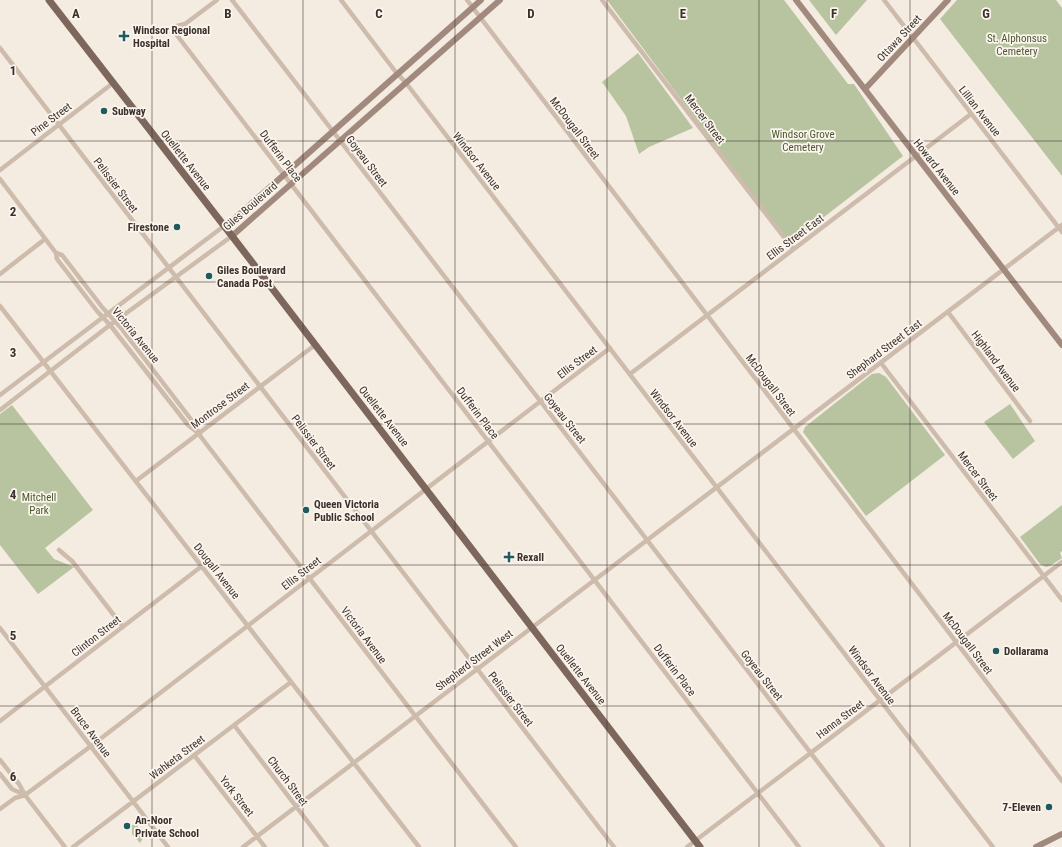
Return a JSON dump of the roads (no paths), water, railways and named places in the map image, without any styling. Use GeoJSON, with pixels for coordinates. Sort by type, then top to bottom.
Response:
{"type":"FeatureCollection","features":[{"type":"Feature","properties":{"kind":"main road","name":"Ouellette Avenue"},"geometry":{"type":"LineString","coordinates":[[49,0],[232,236],[700,847]]}},
{"type":"Feature","properties":{"kind":"street","name":"Dufferin Place"},"geometry":{"type":"LineString","coordinates":[[217,0],[185,24],[177,26],[176,34],[799,847]]}},
{"type":"Feature","properties":{"kind":"street","name":"Goyeau Street"},"geometry":{"type":"LineString","coordinates":[[232,0],[883,847]]}},
{"type":"Feature","properties":{"kind":"street","name":"Windsor Avenue"},"geometry":{"type":"LineString","coordinates":[[341,0],[993,847]]}},
{"type":"Feature","properties":{"kind":"street","name":"McDougall Street"},"geometry":{"type":"LineString","coordinates":[[467,0],[1062,781]]}},
{"type":"Feature","properties":{"kind":"street","name":"Giles Boulevard"},"geometry":{"type":"LineString","coordinates":[[0,395],[233,220],[481,0]]}},
{"type":"Feature","properties":{"kind":"street","name":"Giles Boulevard"},"geometry":{"type":"LineString","coordinates":[[0,410],[110,325],[232,236],[500,0]]}},
{"type":"Feature","properties":{"kind":"street","name":"Mercer Street"},"geometry":{"type":"LineString","coordinates":[[602,0],[793,249]]}},
{"type":"Feature","properties":{"kind":"street","name":"Howard Avenue"},"geometry":{"type":"LineString","coordinates":[[796,0],[1062,345]]}},
{"type":"Feature","properties":{"kind":"street","name":"Lillian Avenue"},"geometry":{"type":"LineString","coordinates":[[884,0],[1061,228]]}},
{"type":"Feature","properties":{"kind":"street","name":"Ottawa Street"},"geometry":{"type":"LineString","coordinates":[[865,89],[948,0]]}},
{"type":"Feature","properties":{"kind":"street","name":"Pelissier Street"},"geometry":{"type":"LineString","coordinates":[[0,48],[614,847]]}},
{"type":"Feature","properties":{"kind":"street","name":"Pine Street"},"geometry":{"type":"LineString","coordinates":[[0,170],[114,83]]}},
{"type":"Feature","properties":{"kind":"street","name":"Ellis Street East"},"geometry":{"type":"LineString","coordinates":[[630,374],[971,114]]}},
{"type":"Feature","properties":{"kind":"street","name":"Victoria Avenue"},"geometry":{"type":"LineString","coordinates":[[0,179],[56,253],[57,259],[102,317],[110,325],[188,425],[198,433]]}},
{"type":"Feature","properties":{"kind":"street","name":"Shephard Street East"},"geometry":{"type":"LineString","coordinates":[[717,488],[1061,228]]}},
{"type":"Feature","properties":{"kind":"street"},"geometry":{"type":"LineString","coordinates":[[0,274],[46,239]]}},
{"type":"Feature","properties":{"kind":"street","name":"Victoria Avenue"},"geometry":{"type":"LineString","coordinates":[[56,253],[62,255],[116,321],[193,422],[198,433],[516,847]]}},
{"type":"Feature","properties":{"kind":"street","name":"Dougall Avenue"},"geometry":{"type":"LineString","coordinates":[[0,306],[419,847]]}},
{"type":"Feature","properties":{"kind":"street","name":"Highland Avenue"},"geometry":{"type":"LineString","coordinates":[[948,312],[1030,421]]}},
{"type":"Feature","properties":{"kind":"street","name":"Montrose Street"},"geometry":{"type":"LineString","coordinates":[[136,481],[315,345]]}},
{"type":"Feature","properties":{"kind":"street","name":"Ellis Street"},"geometry":{"type":"LineString","coordinates":[[0,809],[15,798],[25,795],[90,746],[610,348]]}},
{"type":"Feature","properties":{"kind":"street","name":"Mercer Street"},"geometry":{"type":"LineString","coordinates":[[881,363],[1062,600]]}},
{"type":"Feature","properties":{"kind":"street","name":"Shepherd Street West"},"geometry":{"type":"LineString","coordinates":[[243,847],[717,488]]}},
{"type":"Feature","properties":{"kind":"street"},"geometry":{"type":"LineString","coordinates":[[59,550],[72,561],[123,626]]}},
{"type":"Feature","properties":{"kind":"street","name":"Hanna Street"},"geometry":{"type":"LineString","coordinates":[[687,847],[1062,562]]}},
{"type":"Feature","properties":{"kind":"street","name":"Clinton Street"},"geometry":{"type":"LineString","coordinates":[[0,721],[202,566]]}},
{"type":"Feature","properties":{"kind":"street","name":"Bruce Avenue"},"geometry":{"type":"LineString","coordinates":[[0,628],[168,847]]}},
{"type":"Feature","properties":{"kind":"street","name":"Wahketa Street"},"geometry":{"type":"LineString","coordinates":[[74,847],[291,682]]}},
{"type":"Feature","properties":{"kind":"street","name":"Church Street"},"geometry":{"type":"LineString","coordinates":[[234,725],[327,847]]}},
{"type":"Feature","properties":{"kind":"street","name":"York Street"},"geometry":{"type":"LineString","coordinates":[[194,755],[265,847]]}},
{"type":"Feature","properties":{"kind":"street"},"geometry":{"type":"LineString","coordinates":[[0,760],[65,847]]}},
{"type":"Feature","properties":{"kind":"street"},"geometry":{"type":"LineString","coordinates":[[0,774],[12,789],[25,795]]}},
{"type":"Feature","properties":{"kind":"street"},"geometry":{"type":"LineString","coordinates":[[1036,847],[1062,834]]}},
{"type":"Feature","properties":{"kind":"place","name":"Windsor Regional Hospital"},"geometry":{"type":"Point","coordinates":[124,36]}},
{"type":"Feature","properties":{"kind":"place","name":"Subway"},"geometry":{"type":"Point","coordinates":[104,111]}},
{"type":"Feature","properties":{"kind":"place","name":"Firestone"},"geometry":{"type":"Point","coordinates":[177,227]}},
{"type":"Feature","properties":{"kind":"place","name":"Giles Boulevard Canada Post"},"geometry":{"type":"Point","coordinates":[209,276]}},
{"type":"Feature","properties":{"kind":"place","name":"Queen Victoria Public School"},"geometry":{"type":"Point","coordinates":[306,510]}},
{"type":"Feature","properties":{"kind":"place","name":"Rexall"},"geometry":{"type":"Point","coordinates":[509,557]}},
{"type":"Feature","properties":{"kind":"place","name":"Dollarama"},"geometry":{"type":"Point","coordinates":[996,651]}},
{"type":"Feature","properties":{"kind":"place","name":"7-Eleven"},"geometry":{"type":"Point","coordinates":[1049,807]}},
{"type":"Feature","properties":{"kind":"place","name":"An-Noor Private School"},"geometry":{"type":"Point","coordinates":[127,826]}},
{"type":"Feature","properties":{"kind":"park label","name":"St. Alphonsus Cemetery"},"geometry":{"type":"Point","coordinates":[1017,44]}},
{"type":"Feature","properties":{"kind":"park label","name":"Windsor Grove Cemetery"},"geometry":{"type":"Point","coordinates":[803,140]}},
{"type":"Feature","properties":{"kind":"park label","name":"Mitchell Park"},"geometry":{"type":"Point","coordinates":[39,503]}}]}
